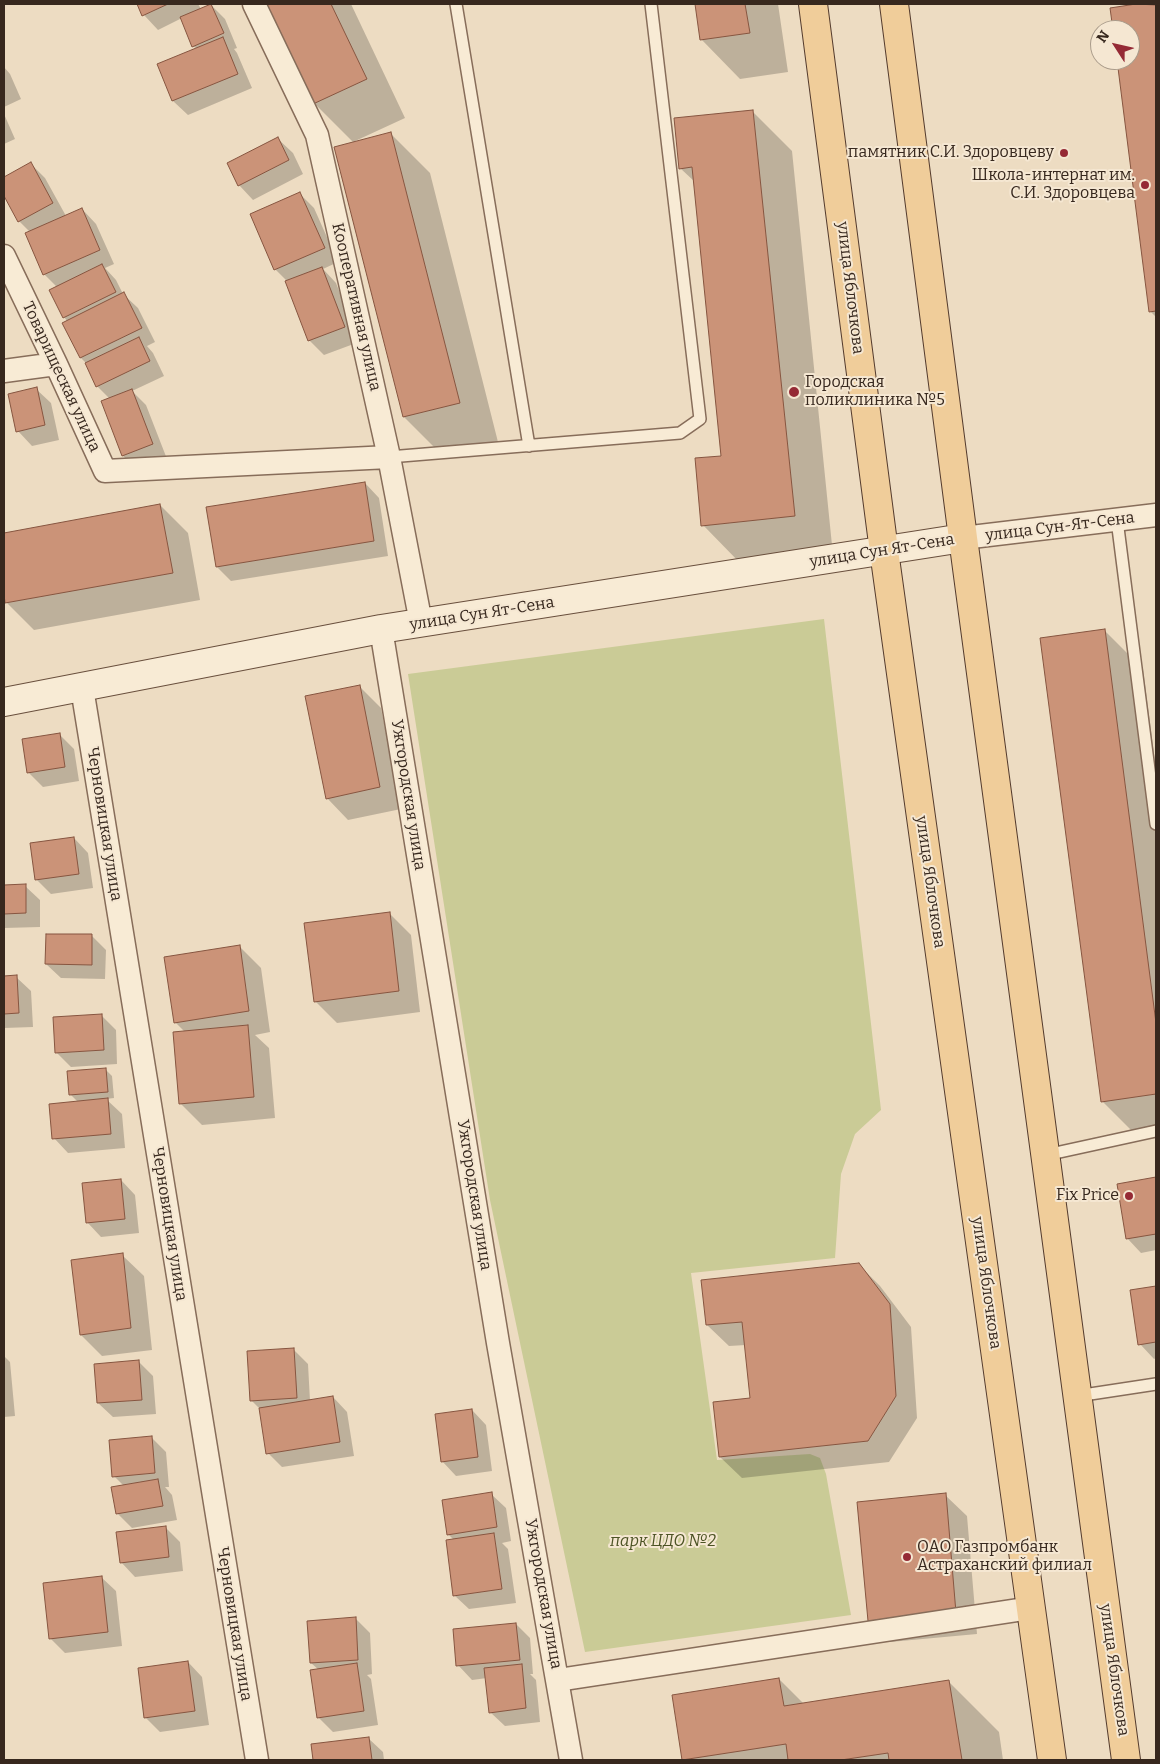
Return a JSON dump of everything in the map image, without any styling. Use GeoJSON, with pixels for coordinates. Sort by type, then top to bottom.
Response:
{"type":"FeatureCollection","features":[{"type":"Feature","properties":{"kind":"main road","name":"улица Яблочкова"},"geometry":{"type":"LineString","coordinates":[[813,4],[884,551],[1052,1760]]}},
{"type":"Feature","properties":{"kind":"main road","name":"улица Яблочкова"},"geometry":{"type":"LineString","coordinates":[[894,4],[963,538],[1126,1760]]}},
{"type":"Feature","properties":{"kind":"main road","name":"улица Сун Ят-Сена"},"geometry":{"type":"LineString","coordinates":[[4,702],[381,629],[963,538]]}},
{"type":"Feature","properties":{"kind":"street","name":"Кооперативная улица"},"geometry":{"type":"LineString","coordinates":[[254,4],[317,135],[389,457],[421,623]]}},
{"type":"Feature","properties":{"kind":"street","name":"Товарищеская улица"},"geometry":{"type":"LineString","coordinates":[[4,256],[105,471],[389,457]]}},
{"type":"Feature","properties":{"kind":"street"},"geometry":{"type":"LineString","coordinates":[[4,371],[56,364]]}},
{"type":"Feature","properties":{"kind":"street","name":"улица Сун-Ят-Сена"},"geometry":{"type":"LineString","coordinates":[[963,538],[1156,515]]}},
{"type":"Feature","properties":{"kind":"street","name":"Ужгородская улица"},"geometry":{"type":"LineString","coordinates":[[381,629],[498,1343],[571,1760]]}},
{"type":"Feature","properties":{"kind":"street","name":"Черновицкая улица"},"geometry":{"type":"LineString","coordinates":[[82,688],[257,1760]]}},
{"type":"Feature","properties":{"kind":"street"},"geometry":{"type":"LineString","coordinates":[[558,1680],[1031,1608]]}},
{"type":"Feature","properties":{"kind":"lane"},"geometry":{"type":"LineString","coordinates":[[456,4],[529,446]]}},
{"type":"Feature","properties":{"kind":"lane"},"geometry":{"type":"LineString","coordinates":[[389,457],[680,433],[700,419],[651,4]]}},
{"type":"Feature","properties":{"kind":"lane"},"geometry":{"type":"LineString","coordinates":[[1117,520],[1156,824]]}},
{"type":"Feature","properties":{"kind":"lane"},"geometry":{"type":"LineString","coordinates":[[1046,1155],[1156,1131]]}},
{"type":"Feature","properties":{"kind":"lane"},"geometry":{"type":"LineString","coordinates":[[1078,1396],[1156,1384]]}},
{"type":"Feature","properties":{"kind":"green space","name":"парк ЦДО №2"},"geometry":{"type":"Polygon","coordinates":[[[824,619],[881,1110],[855,1134],[841,1174],[835,1258],[691,1273],[717,1460],[810,1454],[820,1458],[826,1474],[851,1615],[585,1652],[490,1200],[408,674],[824,619]]]}},
{"type":"Feature","properties":{"kind":"building"},"geometry":{"type":"Polygon","coordinates":[[[137,4],[168,4],[142,16],[137,4]]]}},
{"type":"Feature","properties":{"kind":"building"},"geometry":{"type":"Polygon","coordinates":[[[211,4],[224,33],[192,47],[180,17],[211,4]]]}},
{"type":"Feature","properties":{"kind":"building"},"geometry":{"type":"Polygon","coordinates":[[[266,4],[331,4],[367,79],[313,104],[266,4]]]}},
{"type":"Feature","properties":{"kind":"building"},"geometry":{"type":"Polygon","coordinates":[[[695,4],[745,4],[750,33],[700,40],[695,4]]]}},
{"type":"Feature","properties":{"kind":"building","name":"Школа-интернат им. С.И. Здоровцева"},"geometry":{"type":"Polygon","coordinates":[[[1136,4],[1156,5],[1156,311],[1149,312],[1118,70],[1140,70],[1140,20],[1112,20],[1110,8],[1136,4]]]}},
{"type":"Feature","properties":{"kind":"building"},"geometry":{"type":"Polygon","coordinates":[[[223,37],[238,74],[172,101],[157,64],[223,37]]]}},
{"type":"Feature","properties":{"kind":"building"},"geometry":{"type":"Polygon","coordinates":[[[753,110],[795,516],[701,526],[695,458],[721,456],[692,167],[679,169],[674,118],[753,110]]]}},
{"type":"Feature","properties":{"kind":"building"},"geometry":{"type":"Polygon","coordinates":[[[391,132],[460,403],[403,417],[334,147],[391,132]]]}},
{"type":"Feature","properties":{"kind":"building"},"geometry":{"type":"Polygon","coordinates":[[[278,137],[289,160],[238,186],[227,163],[278,137]]]}},
{"type":"Feature","properties":{"kind":"building"},"geometry":{"type":"Polygon","coordinates":[[[31,162],[53,203],[18,222],[4,196],[4,177],[31,162]]]}},
{"type":"Feature","properties":{"kind":"building"},"geometry":{"type":"Polygon","coordinates":[[[300,192],[325,248],[274,270],[250,214],[300,192]]]}},
{"type":"Feature","properties":{"kind":"building"},"geometry":{"type":"Polygon","coordinates":[[[82,208],[100,250],[43,275],[25,233],[82,208]]]}},
{"type":"Feature","properties":{"kind":"building"},"geometry":{"type":"Polygon","coordinates":[[[102,264],[116,292],[63,318],[49,290],[102,264]]]}},
{"type":"Feature","properties":{"kind":"building"},"geometry":{"type":"Polygon","coordinates":[[[322,267],[345,327],[308,341],[285,281],[322,267]]]}},
{"type":"Feature","properties":{"kind":"building"},"geometry":{"type":"Polygon","coordinates":[[[124,292],[142,328],[80,358],[62,323],[124,292]]]}},
{"type":"Feature","properties":{"kind":"building"},"geometry":{"type":"Polygon","coordinates":[[[139,337],[150,361],[96,387],[85,363],[139,337]]]}},
{"type":"Feature","properties":{"kind":"building"},"geometry":{"type":"Polygon","coordinates":[[[37,387],[45,425],[16,432],[8,394],[37,387]]]}},
{"type":"Feature","properties":{"kind":"building"},"geometry":{"type":"Polygon","coordinates":[[[132,389],[153,444],[122,456],[101,401],[132,389]]]}},
{"type":"Feature","properties":{"kind":"building"},"geometry":{"type":"Polygon","coordinates":[[[365,482],[374,541],[216,567],[206,507],[365,482]]]}},
{"type":"Feature","properties":{"kind":"building"},"geometry":{"type":"Polygon","coordinates":[[[160,504],[173,573],[5,603],[4,533],[160,504]]]}},
{"type":"Feature","properties":{"kind":"building"},"geometry":{"type":"Polygon","coordinates":[[[1105,629],[1156,1023],[1156,1094],[1101,1102],[1040,638],[1105,629]]]}},
{"type":"Feature","properties":{"kind":"building"},"geometry":{"type":"Polygon","coordinates":[[[360,685],[380,787],[326,799],[305,696],[360,685]]]}},
{"type":"Feature","properties":{"kind":"building"},"geometry":{"type":"Polygon","coordinates":[[[60,733],[65,767],[27,773],[22,739],[60,733]]]}},
{"type":"Feature","properties":{"kind":"building"},"geometry":{"type":"Polygon","coordinates":[[[74,837],[79,874],[35,880],[30,843],[74,837]]]}},
{"type":"Feature","properties":{"kind":"building"},"geometry":{"type":"Polygon","coordinates":[[[26,884],[26,913],[4,914],[4,885],[26,884]]]}},
{"type":"Feature","properties":{"kind":"building"},"geometry":{"type":"Polygon","coordinates":[[[390,912],[399,991],[314,1002],[304,923],[390,912]]]}},
{"type":"Feature","properties":{"kind":"building"},"geometry":{"type":"Polygon","coordinates":[[[46,934],[92,934],[92,965],[45,964],[46,934]]]}},
{"type":"Feature","properties":{"kind":"building"},"geometry":{"type":"Polygon","coordinates":[[[240,945],[249,1011],[174,1023],[164,957],[240,945]]]}},
{"type":"Feature","properties":{"kind":"building"},"geometry":{"type":"Polygon","coordinates":[[[17,975],[19,1013],[4,1014],[4,976],[17,975]]]}},
{"type":"Feature","properties":{"kind":"building"},"geometry":{"type":"Polygon","coordinates":[[[102,1014],[104,1050],[55,1053],[53,1017],[102,1014]]]}},
{"type":"Feature","properties":{"kind":"building"},"geometry":{"type":"Polygon","coordinates":[[[248,1025],[254,1097],[179,1104],[173,1032],[248,1025]]]}},
{"type":"Feature","properties":{"kind":"building"},"geometry":{"type":"Polygon","coordinates":[[[106,1068],[108,1092],[69,1095],[67,1071],[106,1068]]]}},
{"type":"Feature","properties":{"kind":"building"},"geometry":{"type":"Polygon","coordinates":[[[108,1098],[111,1134],[52,1139],[49,1104],[108,1098]]]}},
{"type":"Feature","properties":{"kind":"building"},"geometry":{"type":"Polygon","coordinates":[[[1156,1177],[1156,1234],[1126,1239],[1117,1184],[1156,1177]]]}},
{"type":"Feature","properties":{"kind":"building"},"geometry":{"type":"Polygon","coordinates":[[[121,1179],[125,1219],[86,1223],[82,1183],[121,1179]]]}},
{"type":"Feature","properties":{"kind":"building"},"geometry":{"type":"Polygon","coordinates":[[[123,1253],[131,1328],[80,1335],[71,1260],[123,1253]]]}},
{"type":"Feature","properties":{"kind":"building"},"geometry":{"type":"Polygon","coordinates":[[[859,1263],[890,1304],[896,1396],[868,1441],[719,1457],[713,1402],[750,1398],[742,1322],[706,1325],[701,1280],[859,1263]]]}},
{"type":"Feature","properties":{"kind":"building"},"geometry":{"type":"Polygon","coordinates":[[[1156,1286],[1156,1342],[1138,1345],[1130,1290],[1156,1286]]]}},
{"type":"Feature","properties":{"kind":"building"},"geometry":{"type":"Polygon","coordinates":[[[294,1348],[297,1398],[250,1401],[247,1351],[294,1348]]]}},
{"type":"Feature","properties":{"kind":"building"},"geometry":{"type":"Polygon","coordinates":[[[139,1360],[142,1400],[97,1403],[94,1364],[139,1360]]]}},
{"type":"Feature","properties":{"kind":"building"},"geometry":{"type":"Polygon","coordinates":[[[333,1396],[340,1442],[266,1454],[259,1408],[333,1396]]]}},
{"type":"Feature","properties":{"kind":"building"},"geometry":{"type":"Polygon","coordinates":[[[472,1409],[478,1457],[441,1462],[435,1414],[472,1409]]]}},
{"type":"Feature","properties":{"kind":"building"},"geometry":{"type":"Polygon","coordinates":[[[152,1436],[155,1473],[112,1477],[109,1440],[152,1436]]]}},
{"type":"Feature","properties":{"kind":"building"},"geometry":{"type":"Polygon","coordinates":[[[158,1479],[163,1506],[116,1514],[111,1487],[158,1479]]]}},
{"type":"Feature","properties":{"kind":"building"},"geometry":{"type":"Polygon","coordinates":[[[492,1492],[497,1527],[447,1535],[442,1500],[492,1492]]]}},
{"type":"Feature","properties":{"kind":"building","name":"ОАО Газпромбанк Астраханский филиал"},"geometry":{"type":"Polygon","coordinates":[[[946,1493],[956,1613],[868,1621],[857,1502],[946,1493]]]}},
{"type":"Feature","properties":{"kind":"building"},"geometry":{"type":"Polygon","coordinates":[[[166,1526],[169,1557],[120,1563],[116,1532],[166,1526]]]}},
{"type":"Feature","properties":{"kind":"building"},"geometry":{"type":"Polygon","coordinates":[[[494,1533],[502,1589],[453,1596],[446,1540],[494,1533]]]}},
{"type":"Feature","properties":{"kind":"building"},"geometry":{"type":"Polygon","coordinates":[[[102,1576],[108,1632],[49,1639],[43,1583],[102,1576]]]}},
{"type":"Feature","properties":{"kind":"building"},"geometry":{"type":"Polygon","coordinates":[[[356,1617],[358,1660],[310,1663],[307,1621],[356,1617]]]}},
{"type":"Feature","properties":{"kind":"building"},"geometry":{"type":"Polygon","coordinates":[[[516,1623],[520,1660],[456,1666],[453,1629],[516,1623]]]}},
{"type":"Feature","properties":{"kind":"building"},"geometry":{"type":"Polygon","coordinates":[[[188,1661],[195,1711],[144,1718],[138,1668],[188,1661]]]}},
{"type":"Feature","properties":{"kind":"building"},"geometry":{"type":"Polygon","coordinates":[[[357,1663],[364,1711],[317,1718],[310,1670],[357,1663]]]}},
{"type":"Feature","properties":{"kind":"building"},"geometry":{"type":"Polygon","coordinates":[[[522,1664],[526,1708],[489,1713],[484,1668],[522,1664]]]}},
{"type":"Feature","properties":{"kind":"building"},"geometry":{"type":"Polygon","coordinates":[[[779,1678],[784,1706],[949,1680],[962,1760],[889,1760],[888,1753],[841,1760],[788,1760],[786,1744],[682,1760],[672,1695],[779,1678]]]}},
{"type":"Feature","properties":{"kind":"building"},"geometry":{"type":"Polygon","coordinates":[[[369,1737],[372,1760],[313,1760],[311,1744],[369,1737]]]}},
{"type":"Feature","properties":{"kind":"place","name":"памятник С.И. Здоровцеву"},"geometry":{"type":"Point","coordinates":[1064,153]}},
{"type":"Feature","properties":{"kind":"place","name":"Школа-интернат им. С.И. Здоровцева"},"geometry":{"type":"Point","coordinates":[1145,185]}},
{"type":"Feature","properties":{"kind":"place","name":"Городская поликлиника №5"},"geometry":{"type":"Point","coordinates":[794,392]}},
{"type":"Feature","properties":{"kind":"place","name":"Fix Price"},"geometry":{"type":"Point","coordinates":[1129,1196]}},
{"type":"Feature","properties":{"kind":"place","name":"ОАО Газпромбанк Астраханский филиал"},"geometry":{"type":"Point","coordinates":[907,1557]}}]}
